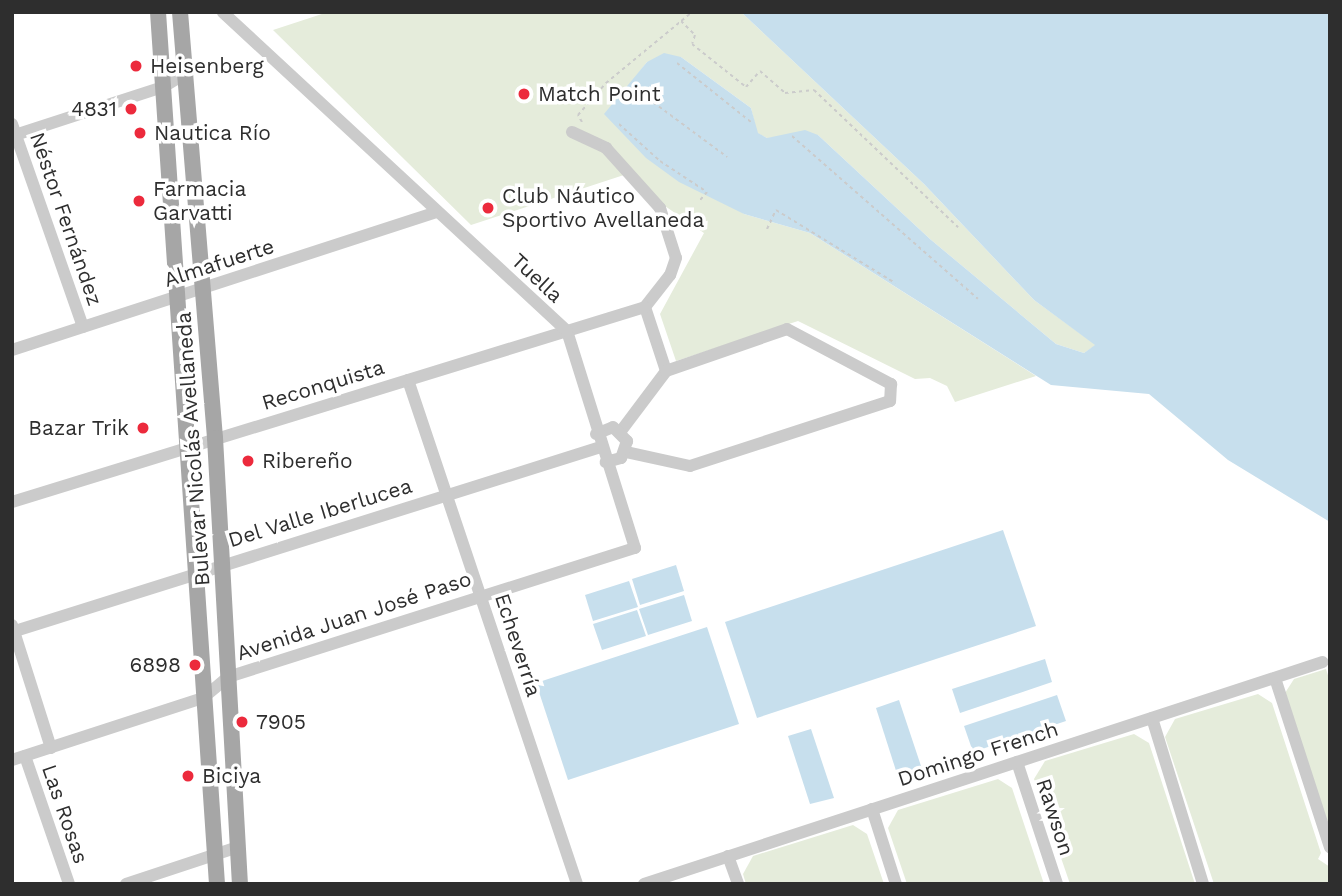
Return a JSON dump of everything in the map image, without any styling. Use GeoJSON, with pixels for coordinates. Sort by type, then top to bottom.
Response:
{"type":"FeatureCollection","features":[{"type":"Feature","properties":{"kind":"main road","name":"Bulevar Nicolás Avellaneda"},"geometry":{"type":"LineString","coordinates":[[158,12],[217,884]]}},
{"type":"Feature","properties":{"kind":"main road","name":"Bulevar Nicolás Avellaneda"},"geometry":{"type":"LineString","coordinates":[[180,12],[215,439],[240,884]]}},
{"type":"Feature","properties":{"kind":"street","name":"Tuella"},"geometry":{"type":"LineString","coordinates":[[223,12],[567,331],[596,434],[635,548]]}},
{"type":"Feature","properties":{"kind":"street"},"geometry":{"type":"LineString","coordinates":[[13,131],[163,87],[186,74]]}},
{"type":"Feature","properties":{"kind":"street","name":"Néstor Fernández"},"geometry":{"type":"LineString","coordinates":[[13,131],[83,327]]}},
{"type":"Feature","properties":{"kind":"street"},"geometry":{"type":"LineString","coordinates":[[572,132],[606,148],[660,208],[676,258],[670,275],[645,307],[666,371]]}},
{"type":"Feature","properties":{"kind":"street","name":"Almafuerte"},"geometry":{"type":"LineString","coordinates":[[12,350],[437,212]]}},
{"type":"Feature","properties":{"kind":"street","name":"Reconquista"},"geometry":{"type":"LineString","coordinates":[[12,502],[186,445],[215,439],[645,307]]}},
{"type":"Feature","properties":{"kind":"street"},"geometry":{"type":"LineString","coordinates":[[621,431],[666,371],[787,329],[891,384],[890,401],[690,466],[626,452]]}},
{"type":"Feature","properties":{"kind":"street","name":"Echeverría"},"geometry":{"type":"LineString","coordinates":[[408,380],[577,884]]}},
{"type":"Feature","properties":{"kind":"street"},"geometry":{"type":"LineString","coordinates":[[596,434],[604,428],[621,431],[627,441],[626,452],[614,462],[606,462]]}},
{"type":"Feature","properties":{"kind":"street","name":"Del Valle Iberlucea"},"geometry":{"type":"LineString","coordinates":[[13,630],[601,447]]}},
{"type":"Feature","properties":{"kind":"street","name":"Avenida Juan José Paso"},"geometry":{"type":"LineString","coordinates":[[19,758],[203,698],[228,677],[635,548]]}},
{"type":"Feature","properties":{"kind":"street"},"geometry":{"type":"LineString","coordinates":[[13,630],[51,748]]}},
{"type":"Feature","properties":{"kind":"street","name":"Domingo French"},"geometry":{"type":"LineString","coordinates":[[644,884],[1323,662]]}},
{"type":"Feature","properties":{"kind":"street"},"geometry":{"type":"LineString","coordinates":[[1275,678],[1330,847]]}},
{"type":"Feature","properties":{"kind":"street"},"geometry":{"type":"LineString","coordinates":[[1152,718],[1203,884]]}},
{"type":"Feature","properties":{"kind":"street","name":"Las Rosas"},"geometry":{"type":"LineString","coordinates":[[19,758],[69,884]]}},
{"type":"Feature","properties":{"kind":"street","name":"Rawson"},"geometry":{"type":"LineString","coordinates":[[1017,762],[1056,884]]}},
{"type":"Feature","properties":{"kind":"street"},"geometry":{"type":"LineString","coordinates":[[872,809],[896,884]]}},
{"type":"Feature","properties":{"kind":"street"},"geometry":{"type":"LineString","coordinates":[[125,884],[238,847]]}},
{"type":"Feature","properties":{"kind":"street"},"geometry":{"type":"LineString","coordinates":[[728,856],[737,884]]}},
{"type":"Feature","properties":{"kind":"path"},"geometry":{"type":"LineString","coordinates":[[572,132],[582,122],[578,115],[606,83],[692,12]]}},
{"type":"Feature","properties":{"kind":"path"},"geometry":{"type":"LineString","coordinates":[[681,22],[695,35],[692,44],[746,87],[760,71],[785,93],[814,90],[958,227]]}},
{"type":"Feature","properties":{"kind":"path"},"geometry":{"type":"LineString","coordinates":[[677,63],[751,122]]}},
{"type":"Feature","properties":{"kind":"path"},"geometry":{"type":"LineString","coordinates":[[642,94],[727,157]]}},
{"type":"Feature","properties":{"kind":"path"},"geometry":{"type":"LineString","coordinates":[[620,124],[660,161],[707,192],[699,200]]}},
{"type":"Feature","properties":{"kind":"path"},"geometry":{"type":"LineString","coordinates":[[792,136],[978,299]]}},
{"type":"Feature","properties":{"kind":"path"},"geometry":{"type":"LineString","coordinates":[[767,229],[776,209],[895,284]]}},
{"type":"Feature","properties":{"kind":"green space","name":"Club Náutico Sportivo Avellaneda"},"geometry":{"type":"Polygon","coordinates":[[[328,12],[741,12],[924,184],[1034,300],[1096,345],[1084,353],[1056,344],[930,239],[818,135],[767,138],[757,133],[751,108],[681,57],[647,62],[634,79],[744,214],[810,233],[1036,376],[955,402],[947,386],[930,378],[915,379],[798,321],[676,361],[660,314],[704,233],[662,204],[630,173],[471,225],[273,30],[328,12]]]}},
{"type":"Feature","properties":{"kind":"green space"},"geometry":{"type":"Polygon","coordinates":[[[1326,669],[1330,682],[1330,830],[1285,693],[1294,679],[1326,669]]]}},
{"type":"Feature","properties":{"kind":"green space"},"geometry":{"type":"Polygon","coordinates":[[[1258,694],[1272,703],[1321,853],[1318,859],[1330,867],[1330,883],[1214,884],[1165,737],[1175,719],[1258,694]]]}},
{"type":"Feature","properties":{"kind":"green space"},"geometry":{"type":"Polygon","coordinates":[[[1134,734],[1149,743],[1195,884],[1070,884],[1034,779],[1045,761],[1134,734]]]}},
{"type":"Feature","properties":{"kind":"green space"},"geometry":{"type":"Polygon","coordinates":[[[998,779],[1012,788],[1044,884],[907,884],[888,828],[898,810],[998,779]]]}},
{"type":"Feature","properties":{"kind":"green space"},"geometry":{"type":"Polygon","coordinates":[[[853,825],[867,834],[884,884],[746,884],[743,874],[753,856],[853,825]]]}},
{"type":"Feature","properties":{"kind":"water"},"geometry":{"type":"Polygon","coordinates":[[[741,12],[1330,12],[1330,522],[1228,460],[1149,394],[1051,385],[810,233],[744,214],[679,182],[646,158],[604,114],[647,62],[664,53],[681,57],[751,108],[758,133],[767,138],[805,130],[818,135],[930,239],[1056,344],[1084,353],[1095,345],[1034,300],[924,184],[741,12]]]}},
{"type":"Feature","properties":{"kind":"water"},"geometry":{"type":"Polygon","coordinates":[[[1003,530],[1036,626],[757,718],[725,622],[1003,530]]]}},
{"type":"Feature","properties":{"kind":"water"},"geometry":{"type":"Polygon","coordinates":[[[676,565],[684,591],[640,605],[632,579],[676,565]]]}},
{"type":"Feature","properties":{"kind":"water"},"geometry":{"type":"Polygon","coordinates":[[[629,581],[638,607],[593,621],[585,595],[629,581]]]}},
{"type":"Feature","properties":{"kind":"water"},"geometry":{"type":"Polygon","coordinates":[[[684,595],[692,621],[648,635],[639,609],[684,595]]]}},
{"type":"Feature","properties":{"kind":"water"},"geometry":{"type":"Polygon","coordinates":[[[637,610],[646,636],[602,650],[593,624],[637,610]]]}},
{"type":"Feature","properties":{"kind":"water"},"geometry":{"type":"Polygon","coordinates":[[[707,627],[739,724],[568,780],[536,683],[707,627]]]}},
{"type":"Feature","properties":{"kind":"water"},"geometry":{"type":"Polygon","coordinates":[[[1045,659],[1052,682],[960,713],[952,689],[1045,659]]]}},
{"type":"Feature","properties":{"kind":"water"},"geometry":{"type":"Polygon","coordinates":[[[1057,695],[1066,721],[973,752],[964,726],[1057,695]]]}},
{"type":"Feature","properties":{"kind":"water"},"geometry":{"type":"Polygon","coordinates":[[[899,700],[922,769],[898,777],[876,708],[899,700]]]}},
{"type":"Feature","properties":{"kind":"water"},"geometry":{"type":"Polygon","coordinates":[[[811,729],[834,798],[810,804],[788,736],[811,729]]]}},
{"type":"Feature","properties":{"kind":"place","name":"Heisenberg"},"geometry":{"type":"Point","coordinates":[136,66]}},
{"type":"Feature","properties":{"kind":"place","name":"Match Point"},"geometry":{"type":"Point","coordinates":[524,94]}},
{"type":"Feature","properties":{"kind":"place","name":"4831"},"geometry":{"type":"Point","coordinates":[131,109]}},
{"type":"Feature","properties":{"kind":"place","name":"Nautica Río"},"geometry":{"type":"Point","coordinates":[140,133]}},
{"type":"Feature","properties":{"kind":"place","name":"Farmacia Garvatti"},"geometry":{"type":"Point","coordinates":[139,201]}},
{"type":"Feature","properties":{"kind":"place","name":"Club Náutico Sportivo Avellaneda"},"geometry":{"type":"Point","coordinates":[488,208]}},
{"type":"Feature","properties":{"kind":"place","name":"Bazar Trik"},"geometry":{"type":"Point","coordinates":[143,428]}},
{"type":"Feature","properties":{"kind":"place","name":"Ribereño"},"geometry":{"type":"Point","coordinates":[248,461]}},
{"type":"Feature","properties":{"kind":"place","name":"6898"},"geometry":{"type":"Point","coordinates":[195,665]}},
{"type":"Feature","properties":{"kind":"place","name":"7905"},"geometry":{"type":"Point","coordinates":[242,722]}},
{"type":"Feature","properties":{"kind":"place","name":"Biciya"},"geometry":{"type":"Point","coordinates":[188,776]}}]}
